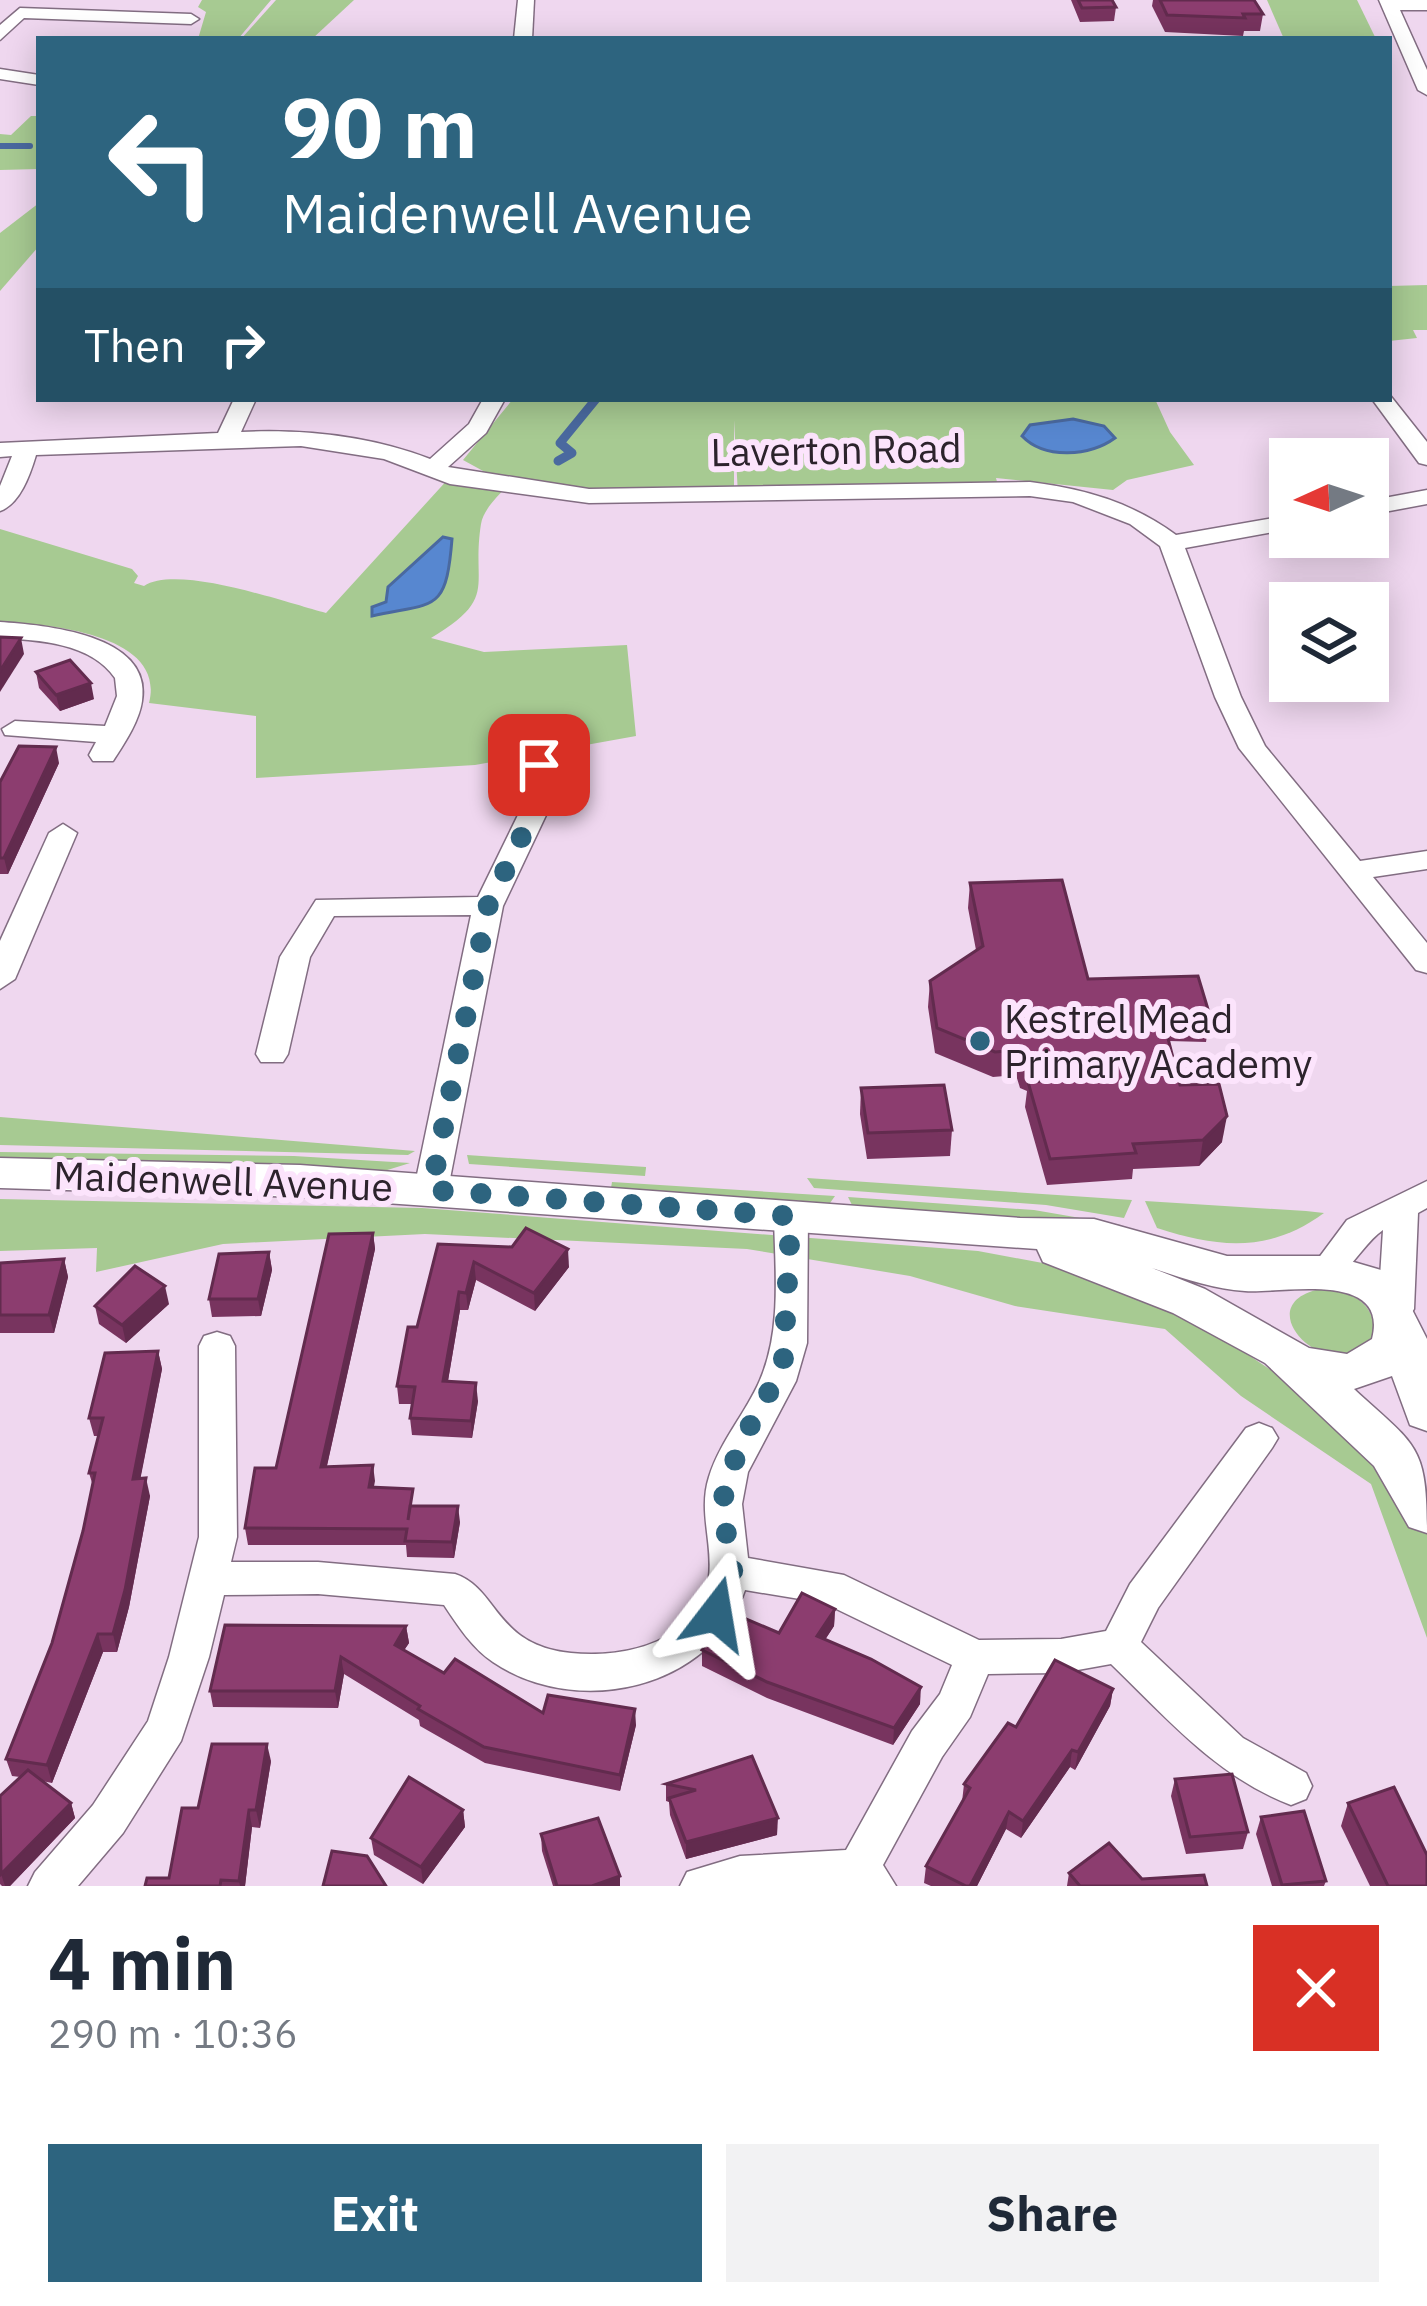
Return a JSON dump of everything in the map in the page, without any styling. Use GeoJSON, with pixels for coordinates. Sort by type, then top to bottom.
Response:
{"type":"FeatureCollection","features":[{"type":"Feature","properties":{"kind":"street"},"geometry":{"type":"LineString","coordinates":[[523,36],[526,0]]}},
{"type":"Feature","properties":{"kind":"street"},"geometry":{"type":"LineString","coordinates":[[1427,5],[1388,2],[1427,90]]}},
{"type":"Feature","properties":{"kind":"street"},"geometry":{"type":"LineString","coordinates":[[0,12],[192,19]]}},
{"type":"Feature","properties":{"kind":"street"},"geometry":{"type":"LineString","coordinates":[[0,35],[20,13]]}},
{"type":"Feature","properties":{"kind":"street"},"geometry":{"type":"LineString","coordinates":[[0,74],[36,80]]}},
{"type":"Feature","properties":{"kind":"street"},"geometry":{"type":"LineString","coordinates":[[227,438],[244,402]]}},
{"type":"Feature","properties":{"kind":"street"},"geometry":{"type":"LineString","coordinates":[[434,467],[478,428],[492,402]]}},
{"type":"Feature","properties":{"kind":"street"},"geometry":{"type":"LineString","coordinates":[[1385,402],[1427,458]]}},
{"type":"Feature","properties":{"kind":"street","name":"Laverton Road"},"geometry":{"type":"LineString","coordinates":[[0,450],[227,438],[325,440],[434,467],[450,477],[589,496],[1030,489],[1078,495],[1138,519],[1171,543]]}},
{"type":"Feature","properties":{"kind":"street"},"geometry":{"type":"LineString","coordinates":[[0,504],[18,476],[26,449]]}},
{"type":"Feature","properties":{"kind":"street"},"geometry":{"type":"LineString","coordinates":[[1416,499],[1427,521]]}},
{"type":"Feature","properties":{"kind":"street"},"geometry":{"type":"LineString","coordinates":[[1269,526],[1171,543],[1228,697],[1253,748],[1427,963]]}},
{"type":"Feature","properties":{"kind":"street"},"geometry":{"type":"LineString","coordinates":[[0,630],[77,641],[118,664],[131,693],[108,745],[15,730]]}},
{"type":"Feature","properties":{"kind":"street"},"geometry":{"type":"LineString","coordinates":[[431,1190],[488,906],[533,813],[539,765],[520,740]]}},
{"type":"Feature","properties":{"kind":"street"},"geometry":{"type":"LineString","coordinates":[[0,979],[63,833]]}},
{"type":"Feature","properties":{"kind":"street"},"geometry":{"type":"LineString","coordinates":[[1352,871],[1427,860]]}},
{"type":"Feature","properties":{"kind":"street"},"geometry":{"type":"LineString","coordinates":[[0,896],[33,896]]}},
{"type":"Feature","properties":{"kind":"street"},"geometry":{"type":"LineString","coordinates":[[272,1054],[295,952],[310,922],[326,907],[488,906]]}},
{"type":"Feature","properties":{"kind":"street","name":"Maidenwell Avenue"},"geometry":{"type":"LineString","coordinates":[[0,1173],[431,1190],[1020,1234],[1092,1235],[1232,1273],[1313,1272],[1367,1282],[1399,1322],[1390,1360],[1361,1374],[1330,1374],[1174,1294],[1020,1234]]}},
{"type":"Feature","properties":{"kind":"street"},"geometry":{"type":"LineString","coordinates":[[1290,1357],[1266,1330],[1263,1309],[1278,1283],[1313,1272],[1376,1213],[1414,1201],[1399,1322],[1427,1412]]}},
{"type":"Feature","properties":{"kind":"street"},"geometry":{"type":"LineString","coordinates":[[210,1579],[319,1579],[455,1590],[498,1643],[549,1667],[579,1673],[613,1672],[674,1652],[698,1636],[716,1614],[733,1572],[724,1493],[739,1447],[783,1367],[791,1216]]}},
{"type":"Feature","properties":{"kind":"street"},"geometry":{"type":"LineString","coordinates":[[50,1886],[109,1819],[166,1728],[218,1538],[217,1346]]}},
{"type":"Feature","properties":{"kind":"street","name":"Maidenwell Avenue"},"geometry":{"type":"LineString","coordinates":[[1290,1357],[1391,1452],[1427,1513]]}},
{"type":"Feature","properties":{"kind":"street"},"geometry":{"type":"LineString","coordinates":[[1119,1646],[1144,1597],[1259,1438]]}},
{"type":"Feature","properties":{"kind":"street"},"geometry":{"type":"LineString","coordinates":[[733,1572],[830,1587],[975,1657],[1061,1656],[1119,1646]]}},
{"type":"Feature","properties":{"kind":"street"},"geometry":{"type":"LineString","coordinates":[[1119,1646],[1228,1751],[1292,1786]]}},
{"type":"Feature","properties":{"kind":"street"},"geometry":{"type":"LineString","coordinates":[[702,1886],[740,1876],[866,1878],[927,1744],[956,1704],[975,1657]]}},
{"type":"Feature","properties":{"kind":"green space"},"geometry":{"type":"Polygon","coordinates":[[[202,0],[271,0],[241,36],[199,36],[206,12],[198,7],[202,0]]]}},
{"type":"Feature","properties":{"kind":"green space"},"geometry":{"type":"Polygon","coordinates":[[[276,0],[354,0],[315,36],[244,36],[276,0]]]}},
{"type":"Feature","properties":{"kind":"green space"},"geometry":{"type":"Polygon","coordinates":[[[1267,0],[1357,0],[1375,36],[1283,36],[1267,0]]]}},
{"type":"Feature","properties":{"kind":"green space"},"geometry":{"type":"Polygon","coordinates":[[[36,116],[36,169],[0,170],[0,134],[11,135],[36,116]]]}},
{"type":"Feature","properties":{"kind":"green space"},"geometry":{"type":"Polygon","coordinates":[[[36,205],[36,249],[0,291],[0,233],[36,205]]]}},
{"type":"Feature","properties":{"kind":"green space"},"geometry":{"type":"Polygon","coordinates":[[[1427,285],[1427,330],[1413,330],[1417,338],[1392,341],[1392,286],[1427,285]]]}},
{"type":"Feature","properties":{"kind":"green space"},"geometry":{"type":"Polygon","coordinates":[[[511,402],[1156,402],[1170,432],[1194,465],[1127,480],[1113,490],[996,478],[999,489],[738,495],[734,420],[734,495],[508,485],[482,519],[474,601],[431,638],[484,652],[627,645],[636,736],[475,765],[256,778],[256,716],[149,703],[150,680],[140,661],[122,647],[72,630],[0,622],[0,529],[132,569],[138,576],[134,583],[144,586],[160,580],[206,582],[326,613],[450,477],[505,483],[463,460],[511,402]]]}},
{"type":"Feature","properties":{"kind":"green space"},"geometry":{"type":"Polygon","coordinates":[[[0,1117],[415,1151],[408,1155],[0,1145],[0,1117]]]}},
{"type":"Feature","properties":{"kind":"green space"},"geometry":{"type":"Polygon","coordinates":[[[0,1152],[294,1156],[410,1163],[381,1172],[0,1160],[0,1152]]]}},
{"type":"Feature","properties":{"kind":"green space"},"geometry":{"type":"Polygon","coordinates":[[[467,1155],[646,1168],[645,1176],[469,1164],[467,1155]]]}},
{"type":"Feature","properties":{"kind":"green space"},"geometry":{"type":"Polygon","coordinates":[[[807,1178],[1132,1200],[1124,1218],[1046,1205],[814,1188],[807,1178]]]}},
{"type":"Feature","properties":{"kind":"green space"},"geometry":{"type":"Polygon","coordinates":[[[612,1182],[835,1196],[830,1203],[611,1188],[612,1182]]]}},
{"type":"Feature","properties":{"kind":"green space"},"geometry":{"type":"Polygon","coordinates":[[[848,1197],[1034,1210],[1121,1225],[1118,1233],[1017,1217],[852,1205],[848,1197]]]}},
{"type":"Feature","properties":{"kind":"green space"},"geometry":{"type":"Polygon","coordinates":[[[0,1199],[422,1208],[978,1251],[1080,1270],[1205,1326],[1328,1408],[1398,1469],[1427,1510],[1427,1638],[1371,1484],[1241,1396],[1165,1329],[1015,1306],[910,1276],[747,1249],[425,1234],[223,1244],[96,1272],[97,1248],[0,1251],[0,1199]]]}},
{"type":"Feature","properties":{"kind":"green space"},"geometry":{"type":"Polygon","coordinates":[[[1145,1201],[1324,1213],[1264,1241],[1222,1243],[1157,1228],[1145,1201]]]}},
{"type":"Feature","properties":{"kind":"green space"},"geometry":{"type":"Polygon","coordinates":[[[1320,1289],[1361,1301],[1372,1317],[1375,1339],[1353,1353],[1334,1355],[1305,1342],[1290,1319],[1292,1307],[1301,1296],[1320,1289]]]}},
{"type":"Feature","properties":{"kind":"water"},"geometry":{"type":"Polygon","coordinates":[[[1073,419],[1104,426],[1115,438],[1093,449],[1068,453],[1043,449],[1022,436],[1030,425],[1073,419]]]}},
{"type":"Feature","properties":{"kind":"water"},"geometry":{"type":"Polygon","coordinates":[[[443,537],[452,539],[441,593],[423,605],[372,616],[372,607],[386,602],[388,587],[443,537]]]}},
{"type":"Feature","properties":{"kind":"building"},"geometry":{"type":"Polygon","coordinates":[[[1078,0],[1112,0],[1116,7],[1082,8],[1078,0]]]}},
{"type":"Feature","properties":{"kind":"building"},"geometry":{"type":"Polygon","coordinates":[[[1160,0],[1254,0],[1263,14],[1243,14],[1245,18],[1167,15],[1160,0]]]}},
{"type":"Feature","properties":{"kind":"building"},"geometry":{"type":"Polygon","coordinates":[[[0,637],[21,638],[0,671],[0,637]]]}},
{"type":"Feature","properties":{"kind":"building"},"geometry":{"type":"Polygon","coordinates":[[[70,660],[91,683],[56,695],[36,672],[70,660]]]}},
{"type":"Feature","properties":{"kind":"building"},"geometry":{"type":"Polygon","coordinates":[[[19,746],[56,747],[0,858],[0,782],[19,746]]]}},
{"type":"Feature","properties":{"kind":"building"},"geometry":{"type":"Polygon","coordinates":[[[1062,880],[1088,979],[1198,976],[1210,1016],[1162,1015],[1180,1085],[1219,1084],[1227,1116],[1203,1140],[1133,1144],[1136,1153],[1050,1159],[1028,1082],[1065,1080],[1023,1063],[1019,1050],[995,1052],[937,1028],[930,981],[983,946],[970,883],[1062,880]]]}},
{"type":"Feature","properties":{"kind":"building"},"geometry":{"type":"Polygon","coordinates":[[[944,1085],[952,1130],[868,1133],[861,1088],[944,1085]]]}},
{"type":"Feature","properties":{"kind":"building"},"geometry":{"type":"Polygon","coordinates":[[[526,1228],[568,1249],[534,1293],[474,1262],[466,1293],[459,1292],[443,1381],[476,1383],[471,1421],[410,1418],[415,1387],[397,1386],[408,1327],[417,1327],[438,1244],[512,1247],[526,1228]]]}},
{"type":"Feature","properties":{"kind":"building"},"geometry":{"type":"Polygon","coordinates":[[[373,1233],[321,1467],[373,1465],[369,1487],[413,1489],[410,1506],[458,1506],[452,1542],[405,1541],[407,1529],[245,1528],[255,1468],[276,1468],[329,1234],[373,1233]]]}},
{"type":"Feature","properties":{"kind":"building"},"geometry":{"type":"Polygon","coordinates":[[[269,1252],[258,1299],[209,1299],[219,1254],[269,1252]]]}},
{"type":"Feature","properties":{"kind":"building"},"geometry":{"type":"Polygon","coordinates":[[[64,1259],[49,1315],[0,1315],[0,1263],[64,1259]]]}},
{"type":"Feature","properties":{"kind":"building"},"geometry":{"type":"Polygon","coordinates":[[[135,1266],[165,1286],[122,1325],[95,1306],[135,1266]]]}},
{"type":"Feature","properties":{"kind":"building"},"geometry":{"type":"Polygon","coordinates":[[[158,1351],[133,1479],[146,1478],[113,1634],[98,1634],[47,1765],[6,1759],[52,1643],[83,1531],[95,1473],[89,1473],[103,1418],[89,1418],[105,1353],[158,1351]]]}},
{"type":"Feature","properties":{"kind":"building"},"geometry":{"type":"Polygon","coordinates":[[[802,1593],[835,1609],[817,1636],[921,1687],[894,1728],[767,1682],[702,1650],[730,1612],[779,1633],[802,1593]]]}},
{"type":"Feature","properties":{"kind":"building"},"geometry":{"type":"Polygon","coordinates":[[[225,1625],[406,1626],[395,1645],[444,1673],[455,1659],[543,1713],[548,1695],[635,1709],[620,1775],[484,1747],[341,1657],[335,1691],[210,1691],[225,1625]]]}},
{"type":"Feature","properties":{"kind":"building"},"geometry":{"type":"Polygon","coordinates":[[[1055,1660],[1113,1689],[1078,1752],[1072,1750],[1023,1821],[1009,1812],[970,1886],[926,1866],[970,1788],[964,1784],[1008,1723],[1016,1727],[1055,1660]]]}},
{"type":"Feature","properties":{"kind":"building"},"geometry":{"type":"Polygon","coordinates":[[[212,1744],[267,1744],[256,1810],[249,1810],[239,1881],[221,1880],[220,1886],[145,1886],[147,1878],[169,1878],[182,1808],[198,1808],[212,1744]]]}},
{"type":"Feature","properties":{"kind":"building"},"geometry":{"type":"Polygon","coordinates":[[[752,1756],[778,1818],[686,1842],[669,1798],[696,1790],[666,1784],[752,1756]]]}},
{"type":"Feature","properties":{"kind":"building"},"geometry":{"type":"Polygon","coordinates":[[[28,1770],[71,1803],[1,1874],[0,1796],[28,1770]]]}},
{"type":"Feature","properties":{"kind":"building"},"geometry":{"type":"Polygon","coordinates":[[[1232,1774],[1248,1832],[1190,1837],[1175,1779],[1232,1774]]]}},
{"type":"Feature","properties":{"kind":"building"},"geometry":{"type":"Polygon","coordinates":[[[409,1777],[463,1810],[421,1867],[371,1838],[409,1777]]]}},
{"type":"Feature","properties":{"kind":"building"},"geometry":{"type":"Polygon","coordinates":[[[1394,1787],[1427,1855],[1427,1886],[1388,1886],[1348,1803],[1394,1787]]]}},
{"type":"Feature","properties":{"kind":"building"},"geometry":{"type":"Polygon","coordinates":[[[1304,1811],[1326,1881],[1282,1885],[1261,1817],[1304,1811]]]}},
{"type":"Feature","properties":{"kind":"building"},"geometry":{"type":"Polygon","coordinates":[[[598,1818],[620,1876],[592,1886],[557,1886],[541,1834],[598,1818]]]}},
{"type":"Feature","properties":{"kind":"building"},"geometry":{"type":"Polygon","coordinates":[[[1109,1843],[1142,1879],[1204,1875],[1207,1886],[1080,1886],[1069,1873],[1109,1843]]]}},
{"type":"Feature","properties":{"kind":"building"},"geometry":{"type":"Polygon","coordinates":[[[332,1851],[367,1856],[386,1886],[323,1886],[332,1851]]]}},
{"type":"Feature","properties":{"kind":"waterway"},"geometry":{"type":"LineString","coordinates":[[0,146],[30,146]]}},
{"type":"Feature","properties":{"kind":"waterway"},"geometry":{"type":"LineString","coordinates":[[558,461],[572,453],[560,443],[594,402]]}},
{"type":"Feature","properties":{"kind":"place","name":"Kestrel Mead Primary Academy"},"geometry":{"type":"Point","coordinates":[980,1041]}},
{"type":"Feature","properties":{"kind":"route"},"geometry":{"type":"LineString","coordinates":[[539,765],[533,813],[488,906],[431,1190],[791,1216],[789,1328],[783,1367],[745,1435],[726,1482],[722,1508],[733,1572],[716,1614]]}}]}
